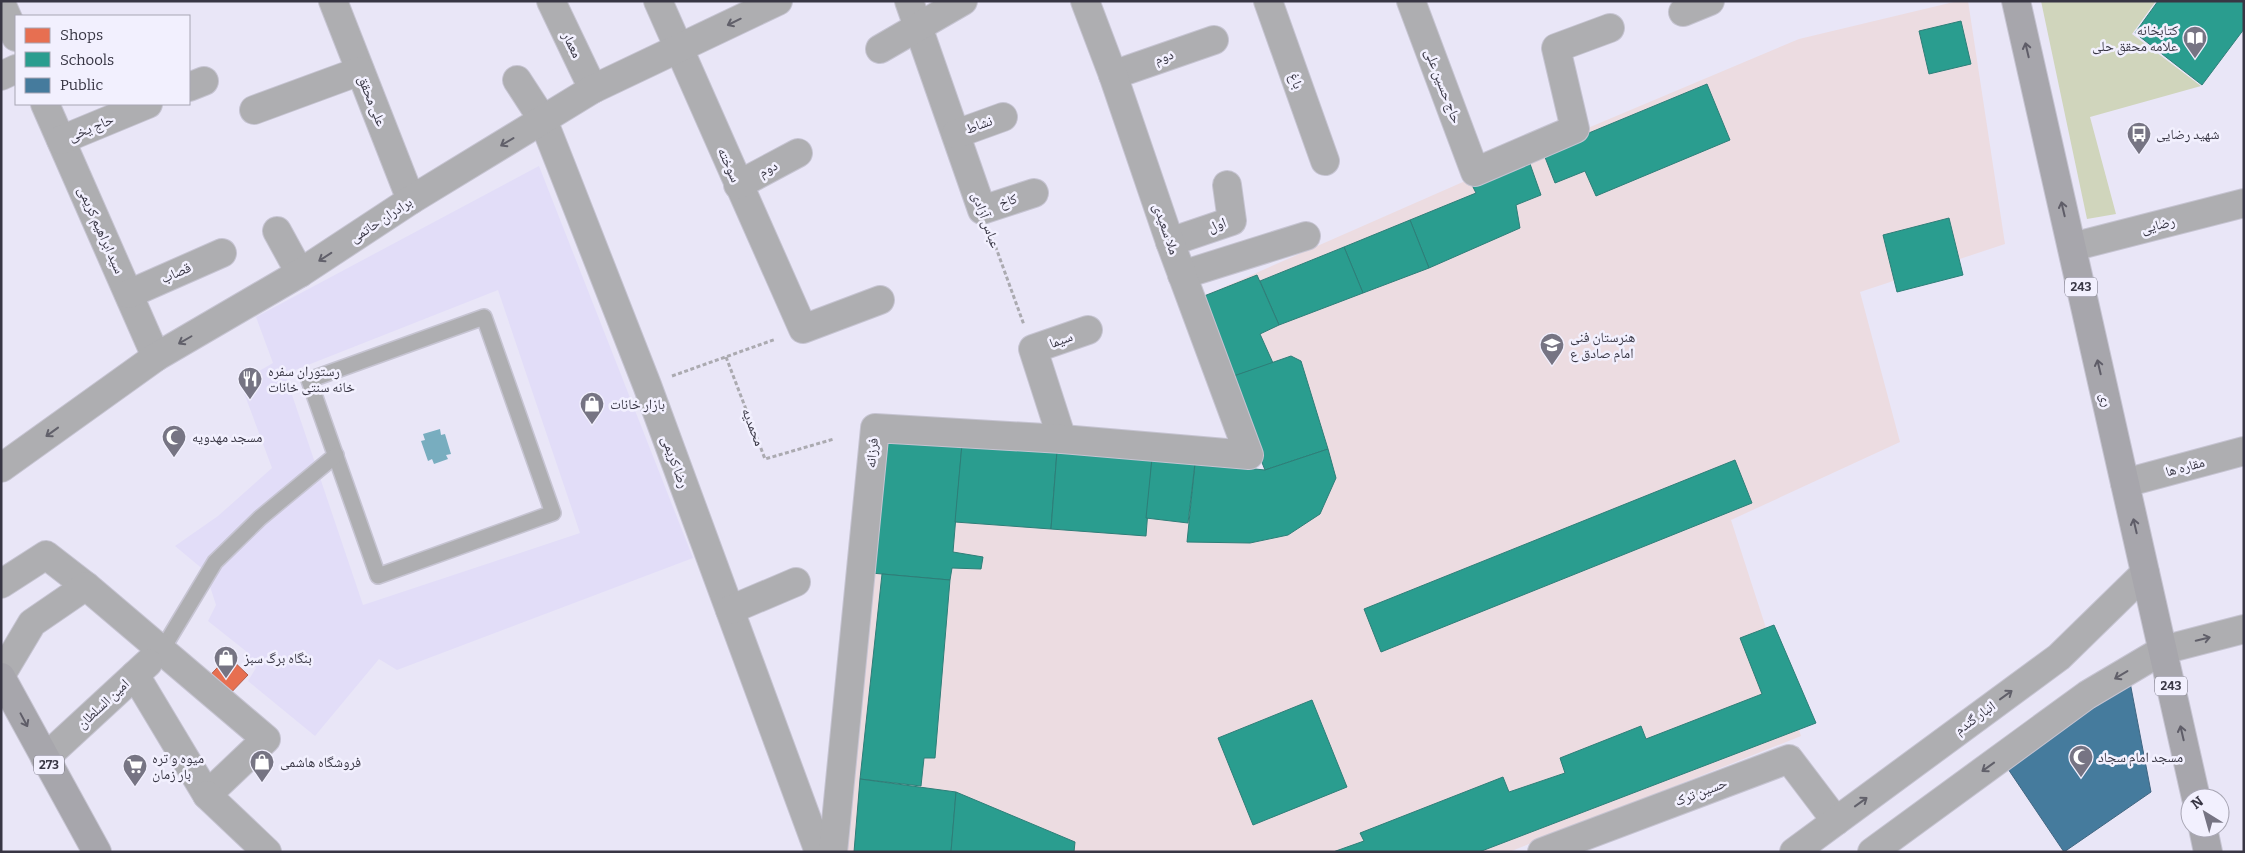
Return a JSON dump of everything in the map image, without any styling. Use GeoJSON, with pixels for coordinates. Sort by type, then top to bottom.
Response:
{"type":"FeatureCollection","features":[{"type":"Feature","properties":{"kind":"main road","name":"ری"},"geometry":{"type":"LineString","coordinates":[[2016,1],[2194,788]]}},
{"type":"Feature","properties":{"kind":"main road","name":"273"},"geometry":{"type":"LineString","coordinates":[[1,676],[97,852]]}},
{"type":"Feature","properties":{"kind":"main road"},"geometry":{"type":"LineString","coordinates":[[2205,838],[2208,852]]}},
{"type":"Feature","properties":{"kind":"street","name":"علی محقق"},"geometry":{"type":"LineString","coordinates":[[333,1],[411,200]]}},
{"type":"Feature","properties":{"kind":"street","name":"معمار"},"geometry":{"type":"LineString","coordinates":[[551,1],[593,89]]}},
{"type":"Feature","properties":{"kind":"street","name":"سوخته"},"geometry":{"type":"LineString","coordinates":[[658,1],[803,329]]}},
{"type":"Feature","properties":{"kind":"street","name":"برادران حاتمی"},"geometry":{"type":"LineString","coordinates":[[1,468],[156,356],[300,273],[411,200],[593,89],[778,1]]}},
{"type":"Feature","properties":{"kind":"street","name":"عباس آزادی"},"geometry":{"type":"LineString","coordinates":[[909,1],[982,210]]}},
{"type":"Feature","properties":{"kind":"street"},"geometry":{"type":"LineString","coordinates":[[880,49],[963,1]]}},
{"type":"Feature","properties":{"kind":"street","name":"ملا سعیدی"},"geometry":{"type":"LineString","coordinates":[[1085,1],[1113,75],[1170,242],[1249,455]]}},
{"type":"Feature","properties":{"kind":"street","name":"باغ"},"geometry":{"type":"LineString","coordinates":[[1268,1],[1325,161]]}},
{"type":"Feature","properties":{"kind":"street","name":"حاج حسین علی"},"geometry":{"type":"LineString","coordinates":[[1411,1],[1475,172],[1575,129],[1556,48],[1610,28]]}},
{"type":"Feature","properties":{"kind":"street"},"geometry":{"type":"LineString","coordinates":[[1683,12],[1710,1]]}},
{"type":"Feature","properties":{"kind":"street"},"geometry":{"type":"LineString","coordinates":[[1,3],[15,36]]}},
{"type":"Feature","properties":{"kind":"street","name":"دوم"},"geometry":{"type":"LineString","coordinates":[[1113,75],[1214,40]]}},
{"type":"Feature","properties":{"kind":"street"},"geometry":{"type":"LineString","coordinates":[[1,76],[15,69]]}},
{"type":"Feature","properties":{"kind":"street"},"geometry":{"type":"LineString","coordinates":[[254,110],[360,71]]}},
{"type":"Feature","properties":{"kind":"street","name":"رضا کریمی"},"geometry":{"type":"LineString","coordinates":[[517,80],[543,120],[647,385],[819,852]]}},
{"type":"Feature","properties":{"kind":"street","name":"سید ابراهیم کریمی"},"geometry":{"type":"LineString","coordinates":[[45,105],[156,356]]}},
{"type":"Feature","properties":{"kind":"street","name":"حاج یخی"},"geometry":{"type":"LineString","coordinates":[[61,140],[146,105]]}},
{"type":"Feature","properties":{"kind":"street","name":"نشاط"},"geometry":{"type":"LineString","coordinates":[[956,134],[1004,116]]}},
{"type":"Feature","properties":{"kind":"street","name":"دوم"},"geometry":{"type":"LineString","coordinates":[[738,185],[798,153]]}},
{"type":"Feature","properties":{"kind":"street","name":"اول"},"geometry":{"type":"LineString","coordinates":[[1170,242],[1232,221],[1227,185]]}},
{"type":"Feature","properties":{"kind":"street","name":"کاخ"},"geometry":{"type":"LineString","coordinates":[[982,210],[1034,193]]}},
{"type":"Feature","properties":{"kind":"street","name":"رضایی"},"geometry":{"type":"LineString","coordinates":[[2072,247],[2244,203]]}},
{"type":"Feature","properties":{"kind":"street"},"geometry":{"type":"LineString","coordinates":[[277,231],[300,273]]}},
{"type":"Feature","properties":{"kind":"street"},"geometry":{"type":"LineString","coordinates":[[1182,275],[1306,236]]}},
{"type":"Feature","properties":{"kind":"street","name":"قصاب"},"geometry":{"type":"LineString","coordinates":[[129,294],[222,253]]}},
{"type":"Feature","properties":{"kind":"street"},"geometry":{"type":"LineString","coordinates":[[803,329],[880,300]]}},
{"type":"Feature","properties":{"kind":"street","name":"سیما"},"geometry":{"type":"LineString","coordinates":[[1034,349],[1088,330]]}},
{"type":"Feature","properties":{"kind":"street"},"geometry":{"type":"LineString","coordinates":[[1034,349],[1062,439]]}},
{"type":"Feature","properties":{"kind":"street","name":"فرزانه"},"geometry":{"type":"LineString","coordinates":[[834,852],[875,428],[1062,439],[1249,455]]}},
{"type":"Feature","properties":{"kind":"street","name":"مقاره ها"},"geometry":{"type":"LineString","coordinates":[[2125,483],[2244,451]]}},
{"type":"Feature","properties":{"kind":"street"},"geometry":{"type":"LineString","coordinates":[[1,584],[46,556],[86,586],[266,740],[207,795]]}},
{"type":"Feature","properties":{"kind":"street","name":"انبار گندم"},"geometry":{"type":"LineString","coordinates":[[1794,852],[2059,656],[2145,573]]}},
{"type":"Feature","properties":{"kind":"street"},"geometry":{"type":"LineString","coordinates":[[730,610],[796,582]]}},
{"type":"Feature","properties":{"kind":"street"},"geometry":{"type":"LineString","coordinates":[[1,676],[32,623],[86,586]]}},
{"type":"Feature","properties":{"kind":"street"},"geometry":{"type":"LineString","coordinates":[[1872,852],[2087,694],[2163,650],[2244,629]]}},
{"type":"Feature","properties":{"kind":"street","name":"امین السلطان"},"geometry":{"type":"LineString","coordinates":[[45,758],[162,650]]}},
{"type":"Feature","properties":{"kind":"street"},"geometry":{"type":"LineString","coordinates":[[135,675],[207,795],[267,852]]}},
{"type":"Feature","properties":{"kind":"street","name":"حسین ترک"},"geometry":{"type":"LineString","coordinates":[[1542,852],[1789,759],[1836,821]]}},
{"type":"Feature","properties":{"kind":"lane"},"geometry":{"type":"LineString","coordinates":[[484,317],[554,513],[378,576],[336,455],[309,380],[484,317]]}},
{"type":"Feature","properties":{"kind":"lane"},"geometry":{"type":"LineString","coordinates":[[162,650],[215,562],[260,518],[336,455]]}},
{"type":"Feature","properties":{"kind":"path","name":"عباس آزادی"},"geometry":{"type":"LineString","coordinates":[[982,210],[1034,349]]}},
{"type":"Feature","properties":{"kind":"path"},"geometry":{"type":"LineString","coordinates":[[647,385],[803,329]]}},
{"type":"Feature","properties":{"kind":"path","name":"محمدیه"},"geometry":{"type":"LineString","coordinates":[[726,356],[765,459],[834,439]]}},
{"type":"Feature","properties":{"kind":"shaded area","name":"هنرستان فنی امام صادق ع"},"geometry":{"type":"Polygon","coordinates":[[[1958,1],[1968,1],[2005,244],[1860,292],[1900,442],[1731,520],[1801,736],[1509,852],[846,852],[880,434],[1265,470],[1199,298],[1538,149],[1799,39],[1958,1]]]}},
{"type":"Feature","properties":{"kind":"shaded area","name":"بازار خانات"},"geometry":{"type":"Polygon","coordinates":[[[539,166],[693,558],[397,670],[379,659],[315,736],[248,681],[256,668],[247,652],[208,621],[216,605],[205,571],[175,546],[218,516],[272,468],[240,382],[273,363],[256,317],[539,166]],[[498,290],[285,374],[363,605],[580,533],[498,290]]]}},
{"type":"Feature","properties":{"kind":"green space"},"geometry":{"type":"Polygon","coordinates":[[[2041,1],[2156,1],[2132,34],[2201,86],[2090,117],[2116,214],[2087,219],[2041,1]]]}},
{"type":"Feature","properties":{"kind":"water"},"geometry":{"type":"Polygon","coordinates":[[[440,429],[441,435],[445,434],[451,454],[446,455],[448,459],[434,464],[432,459],[428,461],[421,441],[425,440],[423,434],[440,429]]]}},
{"type":"Feature","properties":{"kind":"building: Shops","name":"بنگاه برگ سبز"},"geometry":{"type":"Polygon","coordinates":[[[228,656],[248,675],[224,700],[203,683],[228,656]]]}},
{"type":"Feature","properties":{"kind":"building: Schools","name":"کتابخانه علامه محقق حلی"},"geometry":{"type":"Polygon","coordinates":[[[2158,1],[2244,1],[2244,29],[2202,85],[2135,33],[2158,1]]]}},
{"type":"Feature","properties":{"kind":"building: Schools"},"geometry":{"type":"Polygon","coordinates":[[[1961,21],[1971,64],[1929,74],[1919,31],[1961,21]]]}},
{"type":"Feature","properties":{"kind":"building: Schools"},"geometry":{"type":"Polygon","coordinates":[[[1707,84],[1730,140],[1596,196],[1585,171],[1555,183],[1543,152],[1707,84]]]}},
{"type":"Feature","properties":{"kind":"building: Schools"},"geometry":{"type":"Polygon","coordinates":[[[1529,161],[1541,195],[1516,205],[1520,228],[1429,268],[1410,220],[1476,193],[1472,185],[1529,161]]]}},
{"type":"Feature","properties":{"kind":"building: Schools"},"geometry":{"type":"Polygon","coordinates":[[[1949,218],[1963,275],[1897,292],[1883,235],[1949,218]]]}},
{"type":"Feature","properties":{"kind":"building: Schools"},"geometry":{"type":"Polygon","coordinates":[[[1410,220],[1429,268],[1363,293],[1344,247],[1410,220]]]}},
{"type":"Feature","properties":{"kind":"building: Schools"},"geometry":{"type":"Polygon","coordinates":[[[1344,247],[1363,293],[1279,325],[1260,281],[1344,247]]]}},
{"type":"Feature","properties":{"kind":"building: Schools"},"geometry":{"type":"Polygon","coordinates":[[[1257,275],[1279,325],[1260,334],[1273,363],[1228,378],[1199,298],[1257,275]]]}},
{"type":"Feature","properties":{"kind":"building: Schools"},"geometry":{"type":"Polygon","coordinates":[[[1291,356],[1301,361],[1328,449],[1265,470],[1228,378],[1291,356]]]}},
{"type":"Feature","properties":{"kind":"building: Schools"},"geometry":{"type":"Polygon","coordinates":[[[884,438],[962,444],[953,552],[983,557],[981,569],[952,568],[950,580],[871,573],[884,438]]]}},
{"type":"Feature","properties":{"kind":"building: Schools"},"geometry":{"type":"Polygon","coordinates":[[[962,444],[1057,451],[1051,529],[955,522],[962,444]]]}},
{"type":"Feature","properties":{"kind":"building: Schools"},"geometry":{"type":"Polygon","coordinates":[[[1328,449],[1336,478],[1320,514],[1288,535],[1250,543],[1187,542],[1195,463],[1265,470],[1328,449]]]}},
{"type":"Feature","properties":{"kind":"building: Schools"},"geometry":{"type":"Polygon","coordinates":[[[1057,451],[1152,458],[1146,536],[1051,529],[1057,451]]]}},
{"type":"Feature","properties":{"kind":"building: Schools"},"geometry":{"type":"Polygon","coordinates":[[[1152,458],[1195,463],[1188,523],[1146,518],[1152,458]]]}},
{"type":"Feature","properties":{"kind":"building: Schools"},"geometry":{"type":"Polygon","coordinates":[[[1735,460],[1752,503],[1381,652],[1364,609],[1735,460]]]}},
{"type":"Feature","properties":{"kind":"building: Schools"},"geometry":{"type":"Polygon","coordinates":[[[882,574],[950,580],[935,758],[924,758],[921,786],[860,779],[882,574]]]}},
{"type":"Feature","properties":{"kind":"building: Schools"},"geometry":{"type":"Polygon","coordinates":[[[1774,625],[1816,723],[1479,852],[1333,852],[1364,841],[1360,833],[1503,777],[1509,792],[1565,773],[1560,758],[1641,726],[1646,739],[1762,694],[1740,638],[1774,625]]]}},
{"type":"Feature","properties":{"kind":"building: Schools"},"geometry":{"type":"Polygon","coordinates":[[[1312,700],[1347,787],[1253,825],[1218,738],[1312,700]]]}},
{"type":"Feature","properties":{"kind":"building: Schools"},"geometry":{"type":"Polygon","coordinates":[[[860,779],[956,792],[951,852],[854,852],[860,779]]]}},
{"type":"Feature","properties":{"kind":"building: Schools"},"geometry":{"type":"Polygon","coordinates":[[[956,792],[1075,842],[1074,852],[951,852],[956,792]]]}},
{"type":"Feature","properties":{"kind":"building: Public","name":"مسجد امام سجاد"},"geometry":{"type":"Polygon","coordinates":[[[2129,677],[2151,792],[2064,852],[2004,763],[2129,677]]]}},
{"type":"Feature","properties":{"kind":"place","name":"کتابخانه علامه محقق حلی"},"geometry":{"type":"Point","coordinates":[2195,59]}},
{"type":"Feature","properties":{"kind":"place","name":"شهید رضایی"},"geometry":{"type":"Point","coordinates":[2139,155]}},
{"type":"Feature","properties":{"kind":"place","name":"هنرستان فنی امام صادق ع"},"geometry":{"type":"Point","coordinates":[1552,366]}},
{"type":"Feature","properties":{"kind":"place","name":"رستوران سفره خانه سنتی خانات"},"geometry":{"type":"Point","coordinates":[250,400]}},
{"type":"Feature","properties":{"kind":"place","name":"بازار خانات"},"geometry":{"type":"Point","coordinates":[592,425]}},
{"type":"Feature","properties":{"kind":"place","name":"مسجد مهدویه"},"geometry":{"type":"Point","coordinates":[174,458]}},
{"type":"Feature","properties":{"kind":"place","name":"بنگاه برگ سبز"},"geometry":{"type":"Point","coordinates":[226,679]}},
{"type":"Feature","properties":{"kind":"place","name":"مسجد امام سجاد"},"geometry":{"type":"Point","coordinates":[2081,778]}},
{"type":"Feature","properties":{"kind":"place","name":"فروشگاه هاشمی"},"geometry":{"type":"Point","coordinates":[262,783]}},
{"type":"Feature","properties":{"kind":"place","name":"میوه و تره بار زمان"},"geometry":{"type":"Point","coordinates":[135,787]}}]}
